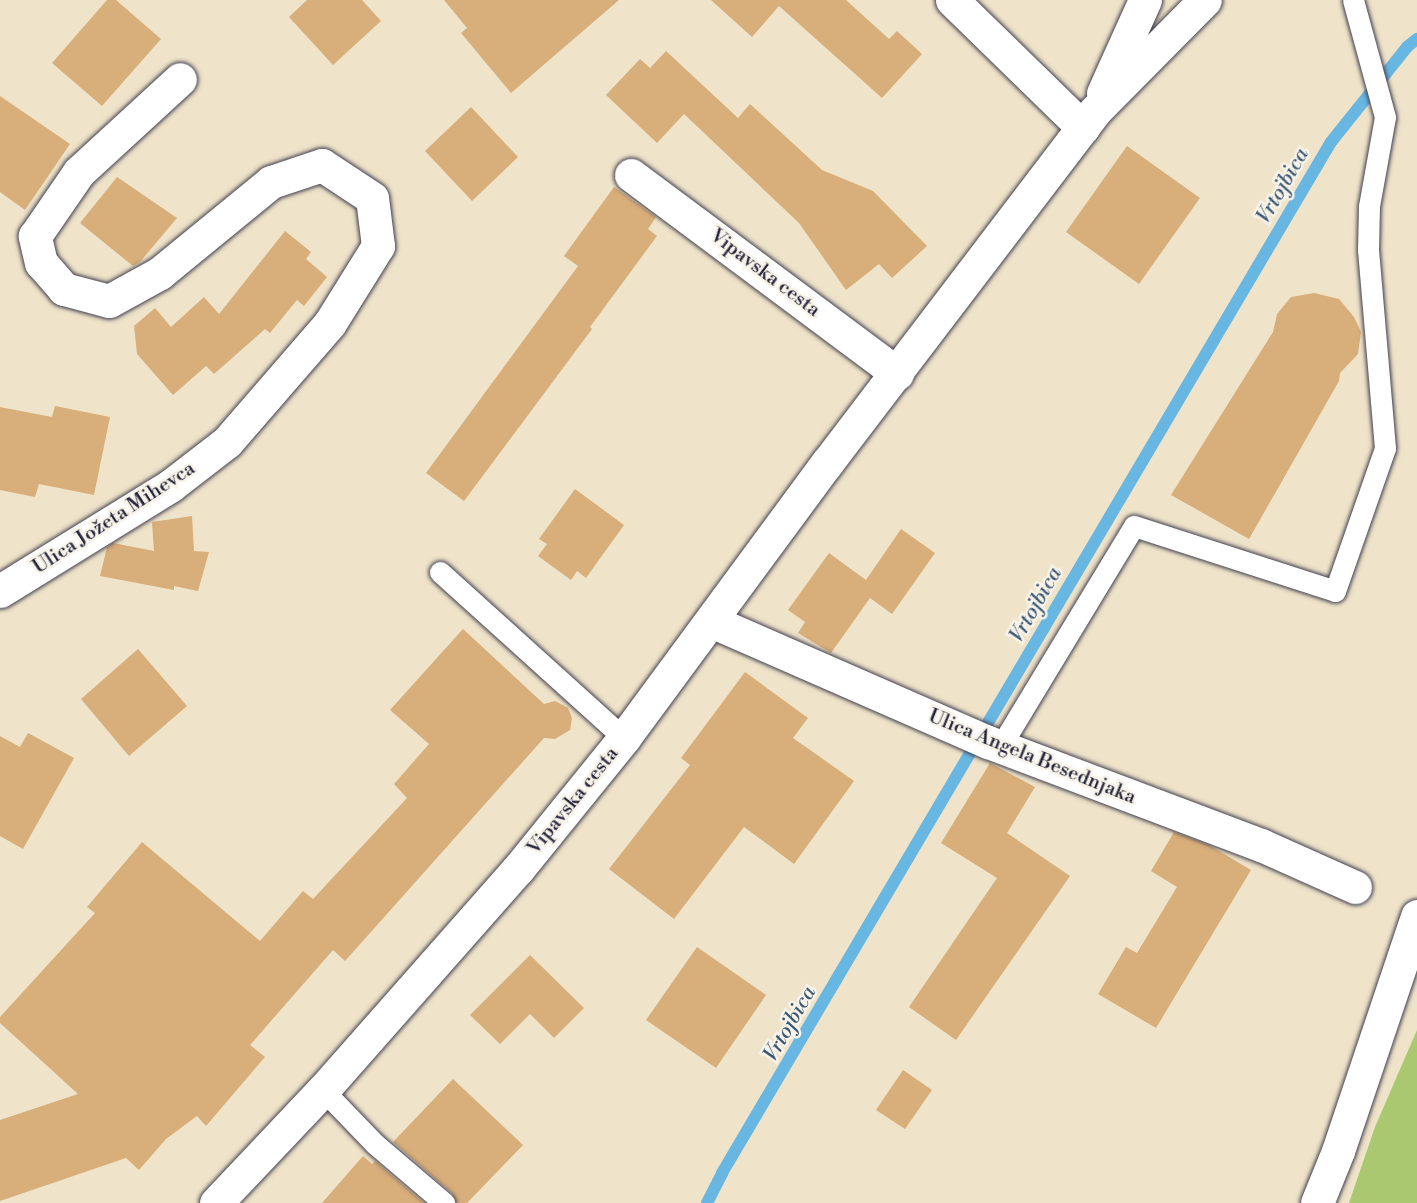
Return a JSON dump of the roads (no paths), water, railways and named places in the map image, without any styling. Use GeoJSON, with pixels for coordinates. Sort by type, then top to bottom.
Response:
{"type":"FeatureCollection","features":[{"type":"Feature","properties":{"kind":"street"},"geometry":{"type":"LineString","coordinates":[[952,0],[1089,119],[1145,0]]}},
{"type":"Feature","properties":{"kind":"street","name":"Vipavska cesta"},"geometry":{"type":"LineString","coordinates":[[216,1203],[323,1090],[482,913],[624,738],[1089,119],[1205,0]]}},
{"type":"Feature","properties":{"kind":"street","name":"Ulica Jožeta Mihevca"},"geometry":{"type":"LineString","coordinates":[[0,591],[170,486],[227,441],[330,323],[378,246],[372,198],[322,165],[271,182],[160,273],[109,301],[64,289],[41,263],[35,237],[79,172],[180,79]]}},
{"type":"Feature","properties":{"kind":"street","name":"Vipavska cesta"},"geometry":{"type":"LineString","coordinates":[[632,175],[897,373]]}},
{"type":"Feature","properties":{"kind":"street","name":"Ulica Angela Besednjaka"},"geometry":{"type":"LineString","coordinates":[[711,621],[994,745],[1261,845],[1355,887]]}},
{"type":"Feature","properties":{"kind":"street"},"geometry":{"type":"LineString","coordinates":[[1317,1203],[1338,1151],[1417,916]]}},
{"type":"Feature","properties":{"kind":"lane"},"geometry":{"type":"LineString","coordinates":[[994,745],[1134,526],[1335,591],[1385,448],[1368,250],[1369,206],[1385,117],[1353,0]]}},
{"type":"Feature","properties":{"kind":"lane"},"geometry":{"type":"LineString","coordinates":[[440,572],[624,738]]}},
{"type":"Feature","properties":{"kind":"lane"},"geometry":{"type":"LineString","coordinates":[[323,1090],[375,1144],[444,1203]]}},
{"type":"Feature","properties":{"kind":"waterway","name":"Vrtojbica"},"geometry":{"type":"LineString","coordinates":[[707,1203],[722,1173],[1331,142],[1407,47],[1417,39]]}}]}
